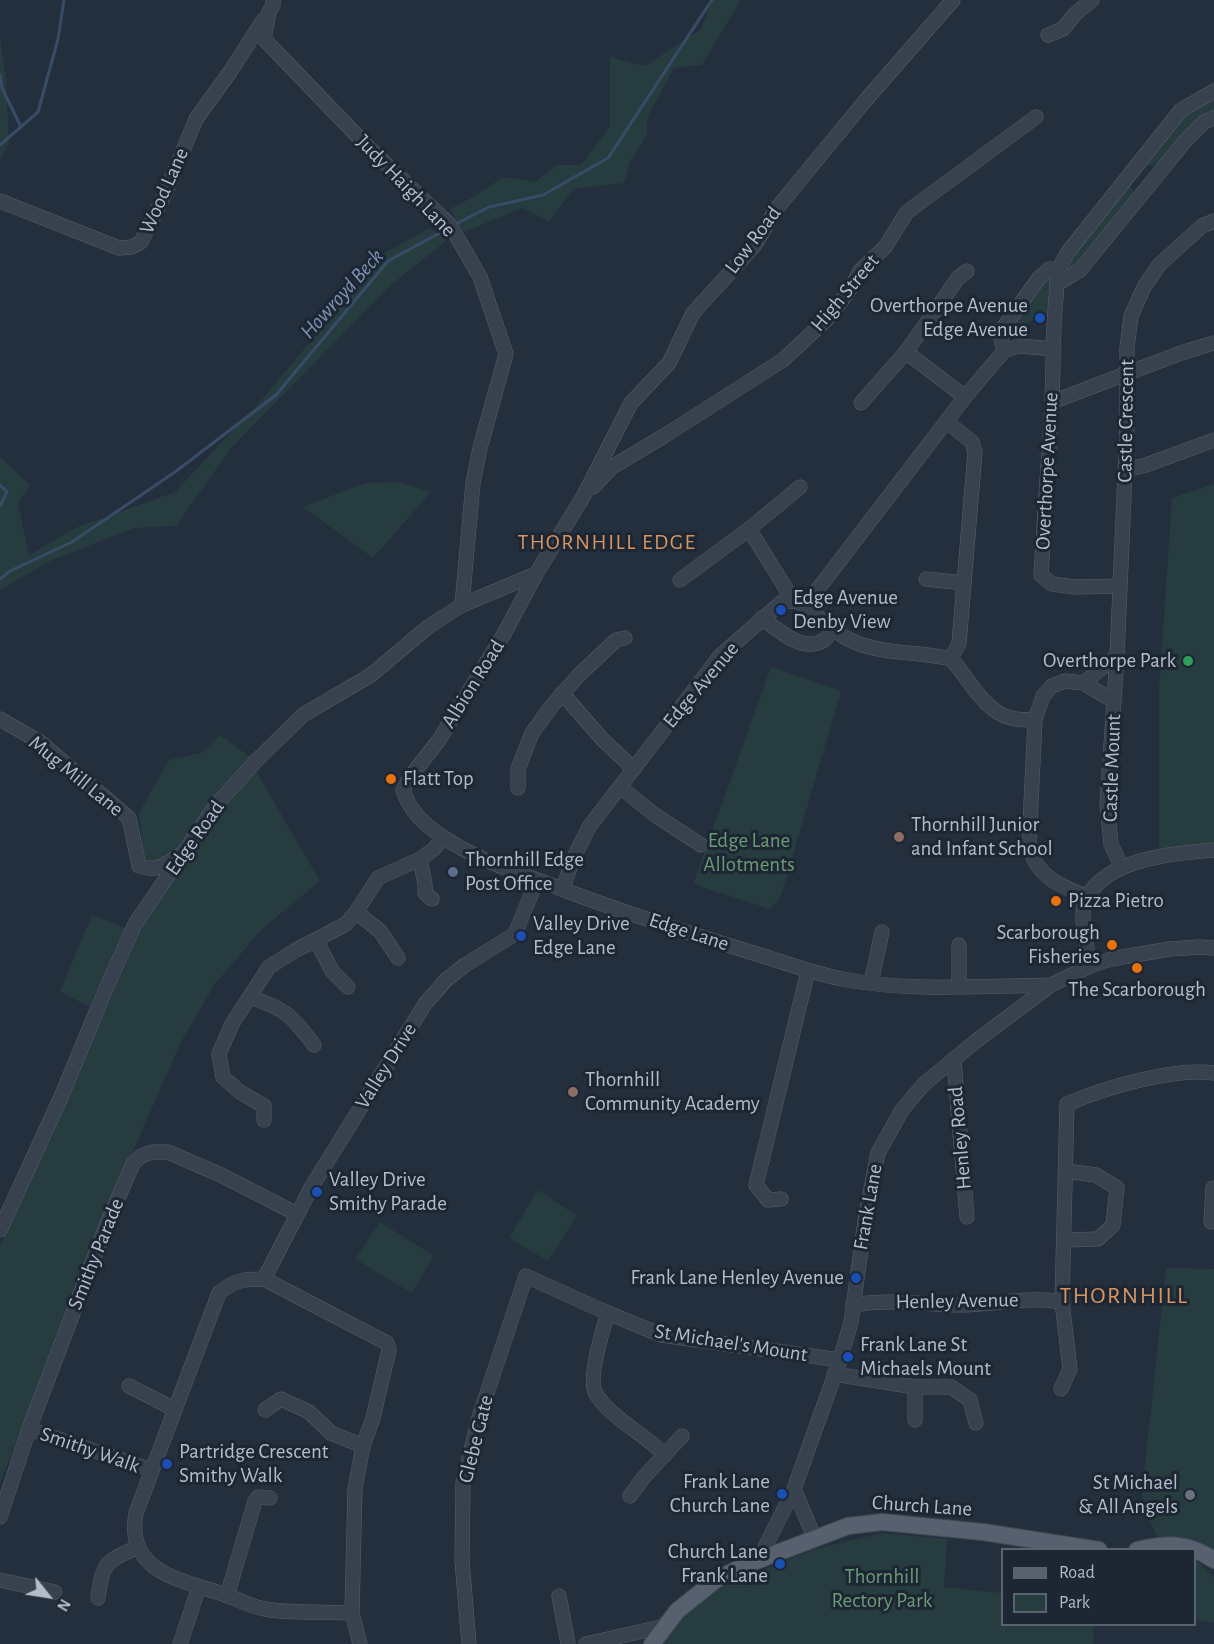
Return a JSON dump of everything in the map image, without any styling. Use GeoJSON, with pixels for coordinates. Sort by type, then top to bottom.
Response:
{"type":"FeatureCollection","features":[{"type":"Feature","properties":{"kind":"main road","name":"Church Lane"},"geometry":{"type":"LineString","coordinates":[[652,1644],[677,1611],[717,1578],[848,1526],[882,1522],[983,1532],[1086,1548]]}},
{"type":"Feature","properties":{"kind":"main road"},"geometry":{"type":"LineString","coordinates":[[1146,1548],[1159,1545],[1191,1548]]}},
{"type":"Feature","properties":{"kind":"main road"},"geometry":{"type":"LineString","coordinates":[[1196,1550],[1214,1560]]}},
{"type":"Feature","properties":{"kind":"street","name":"Low Road"},"geometry":{"type":"LineString","coordinates":[[583,497],[631,403],[669,363],[693,313],[754,246],[777,208],[952,0]]}},
{"type":"Feature","properties":{"kind":"street"},"geometry":{"type":"LineString","coordinates":[[1048,35],[1063,29],[1075,14],[1092,0]]}},
{"type":"Feature","properties":{"kind":"street"},"geometry":{"type":"LineString","coordinates":[[259,38],[273,4]]}},
{"type":"Feature","properties":{"kind":"street","name":"Wood Lane"},"geometry":{"type":"LineString","coordinates":[[0,201],[119,248],[132,247],[141,242],[165,194],[196,119],[259,38]]}},
{"type":"Feature","properties":{"kind":"street","name":"Judy Haigh Lane"},"geometry":{"type":"LineString","coordinates":[[259,38],[450,225],[480,277],[506,354],[480,448],[473,483],[462,605]]}},
{"type":"Feature","properties":{"kind":"street","name":"Overthorpe Avenue"},"geometry":{"type":"LineString","coordinates":[[1120,586],[1075,587],[1052,584],[1041,575],[1058,270],[1068,252],[1181,110],[1214,91]]}},
{"type":"Feature","properties":{"kind":"street","name":"High Street"},"geometry":{"type":"LineString","coordinates":[[583,497],[612,467],[783,360],[827,319],[849,291],[860,271],[885,247],[907,212],[1035,117]]}},
{"type":"Feature","properties":{"kind":"street"},"geometry":{"type":"LineString","coordinates":[[1057,284],[1080,270],[1186,140],[1204,122],[1214,118]]}},
{"type":"Feature","properties":{"kind":"street","name":"Castle Crescent"},"geometry":{"type":"LineString","coordinates":[[1118,656],[1131,316],[1144,287],[1159,265],[1202,226],[1214,221]]}},
{"type":"Feature","properties":{"kind":"street"},"geometry":{"type":"LineString","coordinates":[[1054,349],[1019,346],[1004,351],[1000,335],[1039,278],[1049,269],[1058,270]]}},
{"type":"Feature","properties":{"kind":"street"},"geometry":{"type":"LineString","coordinates":[[861,403],[906,352],[958,278],[967,271]]}},
{"type":"Feature","properties":{"kind":"street"},"geometry":{"type":"LineString","coordinates":[[1052,402],[1214,343]]}},
{"type":"Feature","properties":{"kind":"street","name":"Edge Avenue"},"geometry":{"type":"LineString","coordinates":[[563,889],[572,861],[589,827],[720,656],[782,602],[799,603],[1004,351]]}},
{"type":"Feature","properties":{"kind":"street"},"geometry":{"type":"LineString","coordinates":[[906,352],[965,397]]}},
{"type":"Feature","properties":{"kind":"street"},"geometry":{"type":"LineString","coordinates":[[947,422],[972,442],[975,452],[959,643],[951,659]]}},
{"type":"Feature","properties":{"kind":"street"},"geometry":{"type":"LineString","coordinates":[[1125,470],[1146,465],[1214,440]]}},
{"type":"Feature","properties":{"kind":"street"},"geometry":{"type":"LineString","coordinates":[[680,580],[749,529],[800,487]]}},
{"type":"Feature","properties":{"kind":"street","name":"Albion Road"},"geometry":{"type":"LineString","coordinates":[[403,790],[438,740],[504,634],[536,574],[583,497]]}},
{"type":"Feature","properties":{"kind":"street"},"geometry":{"type":"LineString","coordinates":[[749,529],[799,603],[849,640],[880,650],[930,654],[951,659],[962,670],[975,691],[992,707],[1010,718],[1035,720]]}},
{"type":"Feature","properties":{"kind":"street","name":"Edge Road"},"geometry":{"type":"LineString","coordinates":[[0,1230],[61,1097],[135,924],[216,805],[256,761],[303,715],[371,675],[429,627],[462,605],[536,574]]}},
{"type":"Feature","properties":{"kind":"street"},"geometry":{"type":"LineString","coordinates":[[926,579],[964,583]]}},
{"type":"Feature","properties":{"kind":"street"},"geometry":{"type":"LineString","coordinates":[[762,618],[788,637],[808,643],[823,640],[834,628]]}},
{"type":"Feature","properties":{"kind":"street"},"geometry":{"type":"LineString","coordinates":[[518,788],[518,769],[532,733],[562,693],[616,640],[625,638]]}},
{"type":"Feature","properties":{"kind":"street"},"geometry":{"type":"LineString","coordinates":[[1088,897],[1063,887],[1044,874],[1032,858],[1029,845],[1035,720],[1043,696],[1052,686],[1065,681],[1083,683],[1118,656]]}},
{"type":"Feature","properties":{"kind":"street","name":"Castle Mount"},"geometry":{"type":"LineString","coordinates":[[1118,656],[1107,804],[1112,844],[1122,868]]}},
{"type":"Feature","properties":{"kind":"street","name":"Castle Mount"},"geometry":{"type":"LineString","coordinates":[[1083,683],[1114,701]]}},
{"type":"Feature","properties":{"kind":"street"},"geometry":{"type":"LineString","coordinates":[[562,693],[603,740],[634,769]]}},
{"type":"Feature","properties":{"kind":"street","name":"Mug Mill Lane"},"geometry":{"type":"LineString","coordinates":[[0,719],[40,742],[129,818],[139,866],[150,870],[162,867],[185,852]]}},
{"type":"Feature","properties":{"kind":"street"},"geometry":{"type":"LineString","coordinates":[[620,787],[700,845]]}},
{"type":"Feature","properties":{"kind":"street","name":"Edge Lane"},"geometry":{"type":"LineString","coordinates":[[403,790],[407,804],[414,813],[443,837],[468,851],[537,880],[624,912],[808,971],[871,983],[901,986],[1051,985]]}},
{"type":"Feature","properties":{"kind":"street"},"geometry":{"type":"LineString","coordinates":[[268,1109],[240,1092],[223,1077],[219,1054],[232,1024],[269,967],[345,924],[356,912],[378,878],[420,859],[434,849],[443,837]]}},
{"type":"Feature","properties":{"kind":"street"},"geometry":{"type":"LineString","coordinates":[[1090,966],[1083,906],[1092,887],[1122,868],[1159,856],[1214,850]]}},
{"type":"Feature","properties":{"kind":"street"},"geometry":{"type":"LineString","coordinates":[[420,859],[425,893],[432,899]]}},
{"type":"Feature","properties":{"kind":"street","name":"Valley Drive"},"geometry":{"type":"LineString","coordinates":[[264,1279],[297,1214],[425,1004],[446,980],[465,965],[515,933],[537,880]]}},
{"type":"Feature","properties":{"kind":"street"},"geometry":{"type":"LineString","coordinates":[[356,912],[380,931],[398,958]]}},
{"type":"Feature","properties":{"kind":"street"},"geometry":{"type":"LineString","coordinates":[[871,983],[882,932]]}},
{"type":"Feature","properties":{"kind":"street"},"geometry":{"type":"LineString","coordinates":[[316,940],[332,971],[348,987]]}},
{"type":"Feature","properties":{"kind":"street"},"geometry":{"type":"LineString","coordinates":[[959,945],[959,986]]}},
{"type":"Feature","properties":{"kind":"street","name":"Frank Lane"},"geometry":{"type":"LineString","coordinates":[[753,1562],[794,1489],[840,1360],[851,1322],[866,1214],[878,1153],[902,1110],[924,1084],[1018,1008],[1051,985],[1090,966],[1111,959],[1170,949],[1214,948]]}},
{"type":"Feature","properties":{"kind":"street"},"geometry":{"type":"LineString","coordinates":[[781,1199],[768,1200],[756,1185],[808,971]]}},
{"type":"Feature","properties":{"kind":"street"},"geometry":{"type":"LineString","coordinates":[[1009,985],[1018,1008]]}},
{"type":"Feature","properties":{"kind":"street"},"geometry":{"type":"LineString","coordinates":[[250,997],[276,1006],[292,1017],[314,1045]]}},
{"type":"Feature","properties":{"kind":"street","name":"Henley Road"},"geometry":{"type":"LineString","coordinates":[[954,1060],[967,1217]]}},
{"type":"Feature","properties":{"kind":"street"},"geometry":{"type":"LineString","coordinates":[[1061,1389],[1070,1369],[1062,1302],[1067,1104],[1095,1092],[1154,1078],[1200,1071],[1214,1073]]}},
{"type":"Feature","properties":{"kind":"street","name":"Smithy Parade"},"geometry":{"type":"LineString","coordinates":[[0,1517],[29,1429],[108,1221],[133,1164],[141,1155],[168,1152],[221,1175],[297,1214]]}},
{"type":"Feature","properties":{"kind":"street"},"geometry":{"type":"LineString","coordinates":[[1064,1240],[1098,1239],[1113,1225],[1117,1188],[1096,1175],[1066,1171]]}},
{"type":"Feature","properties":{"kind":"street"},"geometry":{"type":"LineString","coordinates":[[1211,1222],[1213,1188]]}},
{"type":"Feature","properties":{"kind":"street","name":"St Michael's Mount"},"geometry":{"type":"LineString","coordinates":[[526,1276],[661,1335],[840,1360]]}},
{"type":"Feature","properties":{"kind":"street","name":"Glebe Gate"},"geometry":{"type":"LineString","coordinates":[[469,1644],[462,1561],[463,1484],[479,1417],[526,1276]]}},
{"type":"Feature","properties":{"kind":"street"},"geometry":{"type":"LineString","coordinates":[[352,1613],[264,1609],[168,1576],[158,1570],[138,1547],[134,1527],[136,1513],[174,1409],[219,1293],[229,1284],[241,1279],[264,1279],[387,1343],[389,1350],[373,1418],[363,1446],[355,1488],[352,1613],[360,1644]]}},
{"type":"Feature","properties":{"kind":"street","name":"Henley Avenue"},"geometry":{"type":"LineString","coordinates":[[853,1305],[872,1301],[964,1305],[1046,1299],[1062,1302]]}},
{"type":"Feature","properties":{"kind":"street"},"geometry":{"type":"LineString","coordinates":[[609,1313],[593,1376],[595,1391],[609,1409],[665,1455]]}},
{"type":"Feature","properties":{"kind":"street"},"geometry":{"type":"LineString","coordinates":[[834,1374],[915,1387],[951,1387],[970,1400],[976,1422]]}},
{"type":"Feature","properties":{"kind":"street"},"geometry":{"type":"LineString","coordinates":[[129,1386],[174,1409]]}},
{"type":"Feature","properties":{"kind":"street"},"geometry":{"type":"LineString","coordinates":[[915,1387],[915,1420]]}},
{"type":"Feature","properties":{"kind":"street"},"geometry":{"type":"LineString","coordinates":[[264,1410],[281,1399],[309,1412],[331,1433],[363,1446]]}},
{"type":"Feature","properties":{"kind":"street","name":"Smithy Walk"},"geometry":{"type":"LineString","coordinates":[[29,1429],[152,1470]]}},
{"type":"Feature","properties":{"kind":"street"},"geometry":{"type":"LineString","coordinates":[[630,1496],[644,1477],[682,1436]]}},
{"type":"Feature","properties":{"kind":"street"},"geometry":{"type":"LineString","coordinates":[[794,1489],[815,1539]]}},
{"type":"Feature","properties":{"kind":"street"},"geometry":{"type":"LineString","coordinates":[[226,1596],[253,1505],[258,1497],[270,1498]]}},
{"type":"Feature","properties":{"kind":"street"},"geometry":{"type":"LineString","coordinates":[[98,1598],[101,1577],[108,1563],[113,1558],[138,1547]]}},
{"type":"Feature","properties":{"kind":"street"},"geometry":{"type":"LineString","coordinates":[[0,1580],[55,1592]]}},
{"type":"Feature","properties":{"kind":"street"},"geometry":{"type":"LineString","coordinates":[[180,1644],[199,1587]]}},
{"type":"Feature","properties":{"kind":"street"},"geometry":{"type":"LineString","coordinates":[[559,1596],[568,1644]]}},
{"type":"Feature","properties":{"kind":"street"},"geometry":{"type":"LineString","coordinates":[[586,1644],[665,1626]]}},
{"type":"Feature","properties":{"kind":"green space"},"geometry":{"type":"Polygon","coordinates":[[[712,0],[741,0],[702,65],[674,68],[647,118],[647,134],[630,162],[624,183],[574,189],[549,222],[523,208],[464,232],[450,209],[503,177],[535,182],[557,165],[581,165],[610,126],[610,57],[645,66],[701,29],[712,0]]]}},
{"type":"Feature","properties":{"kind":"green space"},"geometry":{"type":"Polygon","coordinates":[[[0,38],[6,81],[9,143],[0,159],[0,38]]]}},
{"type":"Feature","properties":{"kind":"green space"},"geometry":{"type":"Polygon","coordinates":[[[1214,98],[1214,113],[1177,141],[1154,167],[1147,165],[1186,112],[1214,98]]]}},
{"type":"Feature","properties":{"kind":"green space"},"geometry":{"type":"Polygon","coordinates":[[[1129,186],[1134,191],[1131,198],[1081,256],[1077,266],[1071,268],[1066,263],[1124,189],[1129,186]]]}},
{"type":"Feature","properties":{"kind":"green space"},"geometry":{"type":"Polygon","coordinates":[[[430,228],[446,241],[391,285],[231,448],[176,526],[134,528],[52,560],[0,590],[0,457],[30,485],[18,504],[29,555],[78,527],[175,492],[265,396],[383,254],[430,228]]]}},
{"type":"Feature","properties":{"kind":"green space"},"geometry":{"type":"Polygon","coordinates":[[[1052,275],[1047,317],[1035,314],[1035,318],[1012,339],[1006,340],[1006,332],[1045,278],[1052,275]]]}},
{"type":"Feature","properties":{"kind":"green space"},"geometry":{"type":"Polygon","coordinates":[[[400,482],[431,492],[373,558],[303,507],[365,483],[400,482]]]}},
{"type":"Feature","properties":{"kind":"green space","name":"Overthorpe Park"},"geometry":{"type":"Polygon","coordinates":[[[1214,484],[1214,850],[1159,856],[1159,691],[1172,498],[1214,484]]]}},
{"type":"Feature","properties":{"kind":"green space","name":"Edge Lane Allotments"},"geometry":{"type":"Polygon","coordinates":[[[771,667],[841,691],[781,896],[770,909],[693,884],[771,667]]]}},
{"type":"Feature","properties":{"kind":"green space"},"geometry":{"type":"Polygon","coordinates":[[[220,735],[250,757],[209,803],[185,844],[178,851],[158,861],[144,863],[139,813],[169,760],[203,752],[220,735]]]}},
{"type":"Feature","properties":{"kind":"green space"},"geometry":{"type":"Polygon","coordinates":[[[256,771],[320,881],[262,929],[215,984],[182,1040],[130,1158],[0,1483],[0,1246],[146,918],[221,808],[256,771]]]}},
{"type":"Feature","properties":{"kind":"green space"},"geometry":{"type":"Polygon","coordinates":[[[92,915],[125,928],[89,1007],[60,991],[92,915]]]}},
{"type":"Feature","properties":{"kind":"green space"},"geometry":{"type":"Polygon","coordinates":[[[538,1190],[577,1216],[548,1261],[509,1238],[538,1190]]]}},
{"type":"Feature","properties":{"kind":"green space"},"geometry":{"type":"Polygon","coordinates":[[[380,1222],[434,1256],[412,1293],[355,1259],[380,1222]]]}},
{"type":"Feature","properties":{"kind":"green space"},"geometry":{"type":"Polygon","coordinates":[[[1166,1268],[1214,1269],[1214,1556],[1196,1551],[1196,1548],[1186,1548],[1159,1540],[1151,1524],[1142,1494],[1166,1268]]]}},
{"type":"Feature","properties":{"kind":"green space","name":"Thornhill Rectory Park"},"geometry":{"type":"Polygon","coordinates":[[[882,1533],[947,1539],[944,1587],[1001,1593],[1001,1626],[1094,1626],[1093,1644],[663,1644],[684,1613],[725,1585],[815,1549],[882,1533]]]}},
{"type":"Feature","properties":{"kind":"green space"},"geometry":{"type":"Polygon","coordinates":[[[1196,1560],[1214,1577],[1214,1623],[1196,1619],[1196,1560]]]}},
{"type":"Feature","properties":{"kind":"waterway"},"geometry":{"type":"LineString","coordinates":[[0,145],[38,112],[58,39],[64,0]]}},
{"type":"Feature","properties":{"kind":"waterway","name":"Howroyd Beck"},"geometry":{"type":"LineString","coordinates":[[454,225],[489,207],[543,195],[608,158],[712,0]]}},
{"type":"Feature","properties":{"kind":"waterway"},"geometry":{"type":"LineString","coordinates":[[0,75],[2,88],[21,127]]}},
{"type":"Feature","properties":{"kind":"waterway","name":"Howroyd Beck"},"geometry":{"type":"LineString","coordinates":[[0,579],[10,571],[72,542],[175,472],[276,395],[388,261],[449,228]]}},
{"type":"Feature","properties":{"kind":"waterway"},"geometry":{"type":"LineString","coordinates":[[0,485],[7,492],[0,506]]}},
{"type":"Feature","properties":{"kind":"place","name":"Overthorpe Avenue Edge Avenue"},"geometry":{"type":"Point","coordinates":[1040,318]}},
{"type":"Feature","properties":{"kind":"place","name":"Edge Avenue Denby View"},"geometry":{"type":"Point","coordinates":[781,610]}},
{"type":"Feature","properties":{"kind":"place","name":"Overthorpe Park"},"geometry":{"type":"Point","coordinates":[1188,661]}},
{"type":"Feature","properties":{"kind":"place","name":"Flatt Top"},"geometry":{"type":"Point","coordinates":[391,779]}},
{"type":"Feature","properties":{"kind":"place","name":"Thornhill Junior and Infant School"},"geometry":{"type":"Point","coordinates":[899,837]}},
{"type":"Feature","properties":{"kind":"place","name":"Thornhill Edge Post Office"},"geometry":{"type":"Point","coordinates":[453,872]}},
{"type":"Feature","properties":{"kind":"place","name":"Pizza Pietro"},"geometry":{"type":"Point","coordinates":[1056,901]}},
{"type":"Feature","properties":{"kind":"place","name":"Valley Drive Edge Lane"},"geometry":{"type":"Point","coordinates":[521,936]}},
{"type":"Feature","properties":{"kind":"place","name":"Scarborough Fisheries"},"geometry":{"type":"Point","coordinates":[1112,945]}},
{"type":"Feature","properties":{"kind":"place","name":"The Scarborough"},"geometry":{"type":"Point","coordinates":[1137,968]}},
{"type":"Feature","properties":{"kind":"place","name":"Thornhill Community Academy"},"geometry":{"type":"Point","coordinates":[573,1092]}},
{"type":"Feature","properties":{"kind":"place","name":"Valley Drive Smithy Parade"},"geometry":{"type":"Point","coordinates":[317,1192]}},
{"type":"Feature","properties":{"kind":"place","name":"Frank Lane Henley Avenue"},"geometry":{"type":"Point","coordinates":[856,1278]}},
{"type":"Feature","properties":{"kind":"place","name":"Frank Lane St Michaels Mount"},"geometry":{"type":"Point","coordinates":[848,1357]}},
{"type":"Feature","properties":{"kind":"place","name":"Partridge Crescent Smithy Walk"},"geometry":{"type":"Point","coordinates":[167,1464]}},
{"type":"Feature","properties":{"kind":"place","name":"Frank Lane Church Lane"},"geometry":{"type":"Point","coordinates":[782,1494]}},
{"type":"Feature","properties":{"kind":"place","name":"St Michael & All Angels"},"geometry":{"type":"Point","coordinates":[1190,1495]}},
{"type":"Feature","properties":{"kind":"place","name":"Church Lane Frank Lane"},"geometry":{"type":"Point","coordinates":[780,1564]}},
{"type":"Feature","properties":{"kind":"district","name":"THORNHILL EDGE"},"geometry":{"type":"Point","coordinates":[607,542]}},
{"type":"Feature","properties":{"kind":"district","name":"THORNHILL"},"geometry":{"type":"Point","coordinates":[1124,1296]}}]}
